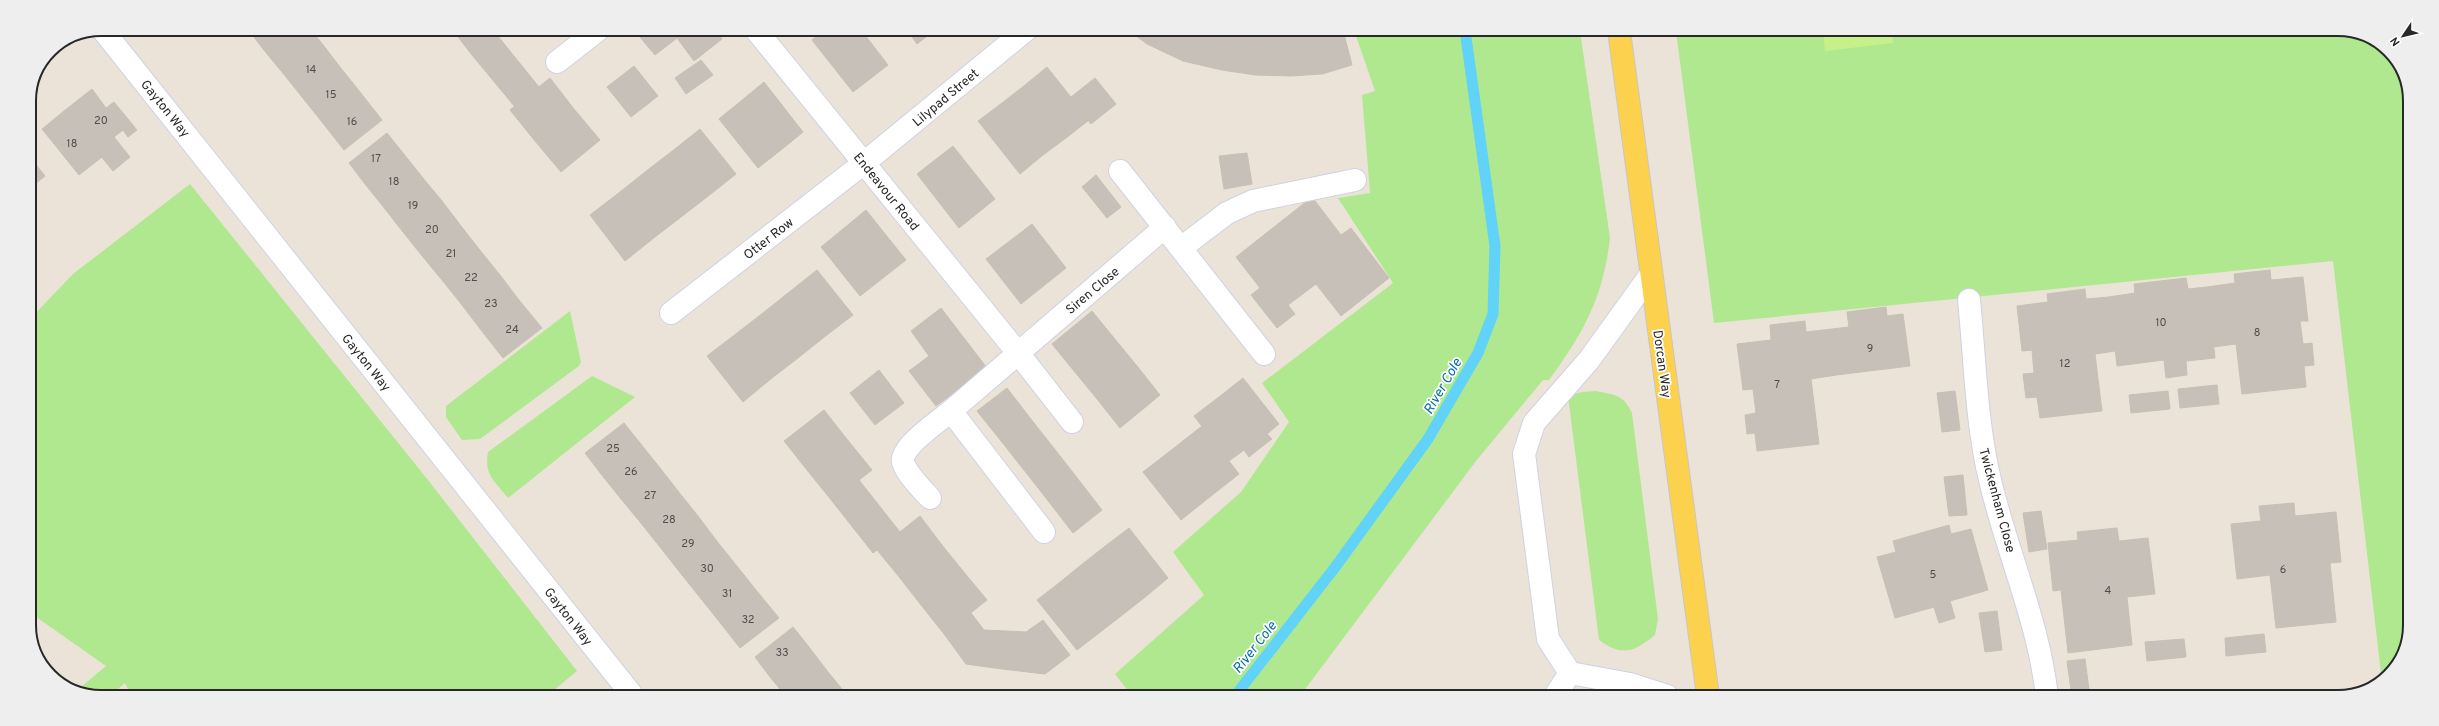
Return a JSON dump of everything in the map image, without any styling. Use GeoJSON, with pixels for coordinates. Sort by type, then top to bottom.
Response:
{"type":"FeatureCollection","features":[{"type":"Feature","properties":{"kind":"main road","name":"Dorcan Way"},"geometry":{"type":"LineString","coordinates":[[1620,36],[1707,690]]}},
{"type":"Feature","properties":{"kind":"street","name":"Gayton Way"},"geometry":{"type":"LineString","coordinates":[[108,36],[628,690]]}},
{"type":"Feature","properties":{"kind":"street"},"geometry":{"type":"LineString","coordinates":[[557,62],[590,36]]}},
{"type":"Feature","properties":{"kind":"street","name":"Endeavour Road"},"geometry":{"type":"LineString","coordinates":[[761,36],[1018,353],[1072,422]]}},
{"type":"Feature","properties":{"kind":"street","name":"Lilypad Street"},"geometry":{"type":"LineString","coordinates":[[864,163],[1019,36]]}},
{"type":"Feature","properties":{"kind":"street","name":"Otter Row"},"geometry":{"type":"LineString","coordinates":[[671,314],[864,163]]}},
{"type":"Feature","properties":{"kind":"street"},"geometry":{"type":"LineString","coordinates":[[1120,171],[1264,354]]}},
{"type":"Feature","properties":{"kind":"street"},"geometry":{"type":"LineString","coordinates":[[1181,248],[1227,213],[1253,201],[1355,180]]}},
{"type":"Feature","properties":{"kind":"street","name":"Siren Close"},"geometry":{"type":"LineString","coordinates":[[1018,353],[1165,227]]}},
{"type":"Feature","properties":{"kind":"street"},"geometry":{"type":"LineString","coordinates":[[1648,690],[1630,684],[1570,673],[1548,639],[1524,454],[1534,423],[1589,360],[1651,274]]}},
{"type":"Feature","properties":{"kind":"street","name":"Twickenham Close"},"geometry":{"type":"LineString","coordinates":[[1969,300],[1983,442],[1990,480],[2036,636],[2046,690]]}},
{"type":"Feature","properties":{"kind":"street"},"geometry":{"type":"LineString","coordinates":[[930,498],[908,471],[903,462],[904,454],[910,446],[1018,353]]}},
{"type":"Feature","properties":{"kind":"street"},"geometry":{"type":"LineString","coordinates":[[951,411],[1044,532]]}},
{"type":"Feature","properties":{"kind":"street"},"geometry":{"type":"LineString","coordinates":[[1559,690],[1570,673]]}},
{"type":"Feature","properties":{"kind":"green space"},"geometry":{"type":"Polygon","coordinates":[[[1356,36],[1581,36],[1610,238],[1602,279],[1590,314],[1582,330],[1549,380],[1543,380],[1476,461],[1304,690],[1127,690],[1115,674],[1204,595],[1173,552],[1241,492],[1289,422],[1262,383],[1393,283],[1338,198],[1370,193],[1362,95],[1375,91],[1356,36]]]}},
{"type":"Feature","properties":{"kind":"green space"},"geometry":{"type":"Polygon","coordinates":[[[1677,36],[2338,36],[2355,38],[2367,43],[2381,52],[2398,76],[2403,97],[2403,625],[2401,642],[2398,650],[2392,661],[2381,673],[2333,261],[1714,323],[1677,36]]]}},
{"type":"Feature","properties":{"kind":"green space"},"geometry":{"type":"Polygon","coordinates":[[[1824,36],[1892,36],[1893,43],[1825,51],[1824,36]]]}},
{"type":"Feature","properties":{"kind":"green space"},"geometry":{"type":"Polygon","coordinates":[[[190,184],[428,480],[577,671],[554,690],[128,690],[125,683],[117,690],[101,690],[81,687],[106,666],[36,617],[36,313],[73,274],[190,184]]]}},
{"type":"Feature","properties":{"kind":"green space"},"geometry":{"type":"Polygon","coordinates":[[[570,311],[581,362],[579,366],[480,439],[462,440],[446,417],[446,406],[570,311]]]}},
{"type":"Feature","properties":{"kind":"green space"},"geometry":{"type":"Polygon","coordinates":[[[592,376],[635,397],[508,498],[491,477],[487,466],[488,452],[592,376]]]}},
{"type":"Feature","properties":{"kind":"green space"},"geometry":{"type":"Polygon","coordinates":[[[1596,391],[1618,396],[1625,402],[1632,413],[1658,619],[1655,635],[1634,649],[1628,650],[1614,649],[1599,640],[1568,396],[1582,392],[1596,391]]]}},
{"type":"Feature","properties":{"kind":"building"},"geometry":{"type":"Polygon","coordinates":[[[253,36],[279,36],[263,49],[253,36]]]}},
{"type":"Feature","properties":{"kind":"building"},"geometry":{"type":"Polygon","coordinates":[[[279,36],[316,36],[320,41],[282,72],[263,49],[279,36]]]}},
{"type":"Feature","properties":{"kind":"building"},"geometry":{"type":"Polygon","coordinates":[[[457,36],[495,36],[472,55],[457,36]]]}},
{"type":"Feature","properties":{"kind":"building"},"geometry":{"type":"Polygon","coordinates":[[[496,36],[498,36],[539,87],[515,107],[472,55],[496,36]]]}},
{"type":"Feature","properties":{"kind":"building"},"geometry":{"type":"Polygon","coordinates":[[[639,36],[720,36],[722,39],[694,61],[677,38],[655,55],[639,36]]]}},
{"type":"Feature","properties":{"kind":"building"},"geometry":{"type":"Polygon","coordinates":[[[817,36],[866,36],[888,65],[853,92],[812,40],[817,36]]]}},
{"type":"Feature","properties":{"kind":"building"},"geometry":{"type":"Polygon","coordinates":[[[911,36],[927,36],[917,44],[911,36]]]}},
{"type":"Feature","properties":{"kind":"building"},"geometry":{"type":"Polygon","coordinates":[[[1136,36],[1152,36],[1147,44],[1136,36]]]}},
{"type":"Feature","properties":{"kind":"building"},"geometry":{"type":"Polygon","coordinates":[[[1152,36],[1193,36],[1183,61],[1147,44],[1152,36]]]}},
{"type":"Feature","properties":{"kind":"building"},"geometry":{"type":"Polygon","coordinates":[[[1193,36],[1230,36],[1222,70],[1183,61],[1193,36]]]}},
{"type":"Feature","properties":{"kind":"building"},"geometry":{"type":"Polygon","coordinates":[[[1230,36],[1259,36],[1255,75],[1222,70],[1230,36]]]}},
{"type":"Feature","properties":{"kind":"building"},"geometry":{"type":"Polygon","coordinates":[[[1259,36],[1288,36],[1290,76],[1255,75],[1259,36]]]}},
{"type":"Feature","properties":{"kind":"building"},"geometry":{"type":"Polygon","coordinates":[[[1288,36],[1316,36],[1322,74],[1290,76],[1288,36]]]}},
{"type":"Feature","properties":{"kind":"building"},"geometry":{"type":"Polygon","coordinates":[[[1316,36],[1345,36],[1352,65],[1322,74],[1316,36]]]}},
{"type":"Feature","properties":{"kind":"building"},"geometry":{"type":"Polygon","coordinates":[[[320,41],[340,67],[302,97],[282,72],[320,41]]]}},
{"type":"Feature","properties":{"kind":"building"},"geometry":{"type":"Polygon","coordinates":[[[701,60],[713,75],[686,94],[675,78],[701,60]]]}},
{"type":"Feature","properties":{"kind":"building"},"geometry":{"type":"Polygon","coordinates":[[[634,66],[658,96],[631,117],[607,87],[634,66]]]}},
{"type":"Feature","properties":{"kind":"building"},"geometry":{"type":"Polygon","coordinates":[[[340,67],[360,92],[322,122],[302,97],[340,67]]]}},
{"type":"Feature","properties":{"kind":"building"},"geometry":{"type":"Polygon","coordinates":[[[1047,67],[1089,120],[1066,138],[1025,85],[1047,67]]]}},
{"type":"Feature","properties":{"kind":"building"},"geometry":{"type":"Polygon","coordinates":[[[550,78],[574,109],[535,141],[510,110],[550,78]]]}},
{"type":"Feature","properties":{"kind":"building"},"geometry":{"type":"Polygon","coordinates":[[[1095,78],[1116,104],[1091,124],[1071,97],[1095,78]]]}},
{"type":"Feature","properties":{"kind":"building"},"geometry":{"type":"Polygon","coordinates":[[[764,82],[803,132],[781,150],[741,101],[764,82]]]}},
{"type":"Feature","properties":{"kind":"building"},"geometry":{"type":"Polygon","coordinates":[[[1025,85],[1066,138],[1043,155],[1002,103],[1025,85]]]}},
{"type":"Feature","properties":{"kind":"building"},"geometry":{"type":"Polygon","coordinates":[[[92,89],[106,108],[114,102],[137,130],[128,137],[123,130],[114,137],[130,157],[113,171],[64,111],[92,89]]]}},
{"type":"Feature","properties":{"kind":"building"},"geometry":{"type":"Polygon","coordinates":[[[360,92],[382,120],[344,150],[322,122],[360,92]]]}},
{"type":"Feature","properties":{"kind":"building"},"geometry":{"type":"Polygon","coordinates":[[[741,101],[781,150],[758,168],[719,119],[741,101]]]}},
{"type":"Feature","properties":{"kind":"building"},"geometry":{"type":"Polygon","coordinates":[[[1002,103],[1043,155],[1020,174],[978,121],[1002,103]]]}},
{"type":"Feature","properties":{"kind":"building"},"geometry":{"type":"Polygon","coordinates":[[[574,109],[600,140],[561,172],[535,141],[574,109]]]}},
{"type":"Feature","properties":{"kind":"building"},"geometry":{"type":"Polygon","coordinates":[[[64,111],[102,157],[79,175],[42,129],[64,111]]]}},
{"type":"Feature","properties":{"kind":"building"},"geometry":{"type":"Polygon","coordinates":[[[700,129],[736,174],[707,197],[671,152],[700,129]]]}},
{"type":"Feature","properties":{"kind":"building"},"geometry":{"type":"Polygon","coordinates":[[[387,133],[403,153],[365,184],[349,163],[387,133]]]}},
{"type":"Feature","properties":{"kind":"building"},"geometry":{"type":"Polygon","coordinates":[[[953,146],[995,199],[959,228],[917,174],[953,146]]]}},
{"type":"Feature","properties":{"kind":"building"},"geometry":{"type":"Polygon","coordinates":[[[671,152],[707,197],[681,217],[645,172],[671,152]]]}},
{"type":"Feature","properties":{"kind":"building"},"geometry":{"type":"Polygon","coordinates":[[[403,153],[423,178],[385,209],[365,184],[403,153]]]}},
{"type":"Feature","properties":{"kind":"building"},"geometry":{"type":"Polygon","coordinates":[[[1247,153],[1252,184],[1224,189],[1219,156],[1247,153]]]}},
{"type":"Feature","properties":{"kind":"building"},"geometry":{"type":"Polygon","coordinates":[[[36,165],[45,176],[36,183],[36,165]]]}},
{"type":"Feature","properties":{"kind":"building"},"geometry":{"type":"Polygon","coordinates":[[[645,172],[681,217],[655,237],[620,192],[645,172]]]}},
{"type":"Feature","properties":{"kind":"building"},"geometry":{"type":"Polygon","coordinates":[[[1096,175],[1121,207],[1107,218],[1082,187],[1096,175]]]}},
{"type":"Feature","properties":{"kind":"building"},"geometry":{"type":"Polygon","coordinates":[[[423,178],[442,201],[403,232],[385,209],[423,178]]]}},
{"type":"Feature","properties":{"kind":"building"},"geometry":{"type":"Polygon","coordinates":[[[620,192],[655,237],[625,261],[590,215],[620,192]]]}},
{"type":"Feature","properties":{"kind":"building"},"geometry":{"type":"Polygon","coordinates":[[[1312,197],[1341,235],[1351,228],[1389,278],[1341,316],[1316,284],[1288,305],[1295,314],[1277,328],[1251,295],[1260,288],[1236,257],[1312,197]]]}},
{"type":"Feature","properties":{"kind":"building"},"geometry":{"type":"Polygon","coordinates":[[[442,201],[461,226],[423,257],[403,232],[442,201]]]}},
{"type":"Feature","properties":{"kind":"building"},"geometry":{"type":"Polygon","coordinates":[[[866,210],[906,260],[883,278],[843,229],[866,210]]]}},
{"type":"Feature","properties":{"kind":"building"},"geometry":{"type":"Polygon","coordinates":[[[1032,224],[1066,268],[1021,304],[986,259],[1032,224]]]}},
{"type":"Feature","properties":{"kind":"building"},"geometry":{"type":"Polygon","coordinates":[[[461,226],[479,249],[442,280],[423,257],[461,226]]]}},
{"type":"Feature","properties":{"kind":"building"},"geometry":{"type":"Polygon","coordinates":[[[843,229],[883,278],[860,296],[821,247],[843,229]]]}},
{"type":"Feature","properties":{"kind":"building"},"geometry":{"type":"Polygon","coordinates":[[[479,249],[500,275],[462,305],[442,280],[479,249]]]}},
{"type":"Feature","properties":{"kind":"building"},"geometry":{"type":"Polygon","coordinates":[[[817,270],[853,315],[823,338],[788,293],[817,270]]]}},
{"type":"Feature","properties":{"kind":"building"},"geometry":{"type":"Polygon","coordinates":[[[2270,270],[2271,280],[2303,277],[2308,321],[2300,321],[2303,344],[2312,343],[2314,365],[2304,366],[2306,387],[2242,394],[2236,344],[2213,347],[2207,287],[2235,283],[2234,274],[2270,270]]]}},
{"type":"Feature","properties":{"kind":"building"},"geometry":{"type":"Polygon","coordinates":[[[500,275],[519,300],[481,330],[462,305],[500,275]]]}},
{"type":"Feature","properties":{"kind":"building"},"geometry":{"type":"Polygon","coordinates":[[[2186,278],[2188,289],[2207,287],[2215,358],[2186,361],[2187,375],[2166,378],[2164,360],[2117,366],[2109,297],[2135,293],[2134,284],[2186,278]]]}},
{"type":"Feature","properties":{"kind":"building"},"geometry":{"type":"Polygon","coordinates":[[[2085,289],[2086,299],[2109,297],[2115,351],[2095,354],[2102,411],[2040,418],[2037,397],[2026,398],[2023,374],[2034,373],[2032,350],[2022,351],[2017,306],[2048,302],[2047,294],[2085,289]]]}},
{"type":"Feature","properties":{"kind":"building"},"geometry":{"type":"Polygon","coordinates":[[[788,293],[823,338],[798,358],[763,313],[788,293]]]}},
{"type":"Feature","properties":{"kind":"building"},"geometry":{"type":"Polygon","coordinates":[[[519,300],[542,328],[503,358],[481,330],[519,300]]]}},
{"type":"Feature","properties":{"kind":"building"},"geometry":{"type":"Polygon","coordinates":[[[1886,307],[1887,316],[1903,314],[1910,366],[1836,375],[1832,329],[1849,327],[1847,312],[1886,307]]]}},
{"type":"Feature","properties":{"kind":"building"},"geometry":{"type":"Polygon","coordinates":[[[941,308],[987,368],[936,406],[909,371],[929,356],[911,331],[941,308]]]}},
{"type":"Feature","properties":{"kind":"building"},"geometry":{"type":"Polygon","coordinates":[[[1092,311],[1114,338],[1074,371],[1052,344],[1092,311]]]}},
{"type":"Feature","properties":{"kind":"building"},"geometry":{"type":"Polygon","coordinates":[[[763,313],[798,358],[772,378],[737,333],[763,313]]]}},
{"type":"Feature","properties":{"kind":"building"},"geometry":{"type":"Polygon","coordinates":[[[1805,321],[1806,332],[1832,329],[1836,375],[1811,379],[1819,444],[1757,451],[1755,433],[1747,434],[1745,415],[1756,413],[1753,389],[1743,390],[1737,344],[1771,340],[1770,325],[1805,321]]]}},
{"type":"Feature","properties":{"kind":"building"},"geometry":{"type":"Polygon","coordinates":[[[737,333],[772,378],[743,402],[707,356],[737,333]]]}},
{"type":"Feature","properties":{"kind":"building"},"geometry":{"type":"Polygon","coordinates":[[[1114,338],[1137,366],[1097,399],[1074,371],[1114,338]]]}},
{"type":"Feature","properties":{"kind":"building"},"geometry":{"type":"Polygon","coordinates":[[[1137,366],[1160,395],[1120,428],[1097,399],[1137,366]]]}},
{"type":"Feature","properties":{"kind":"building"},"geometry":{"type":"Polygon","coordinates":[[[879,370],[904,403],[875,425],[850,393],[879,370]]]}},
{"type":"Feature","properties":{"kind":"building"},"geometry":{"type":"Polygon","coordinates":[[[1243,378],[1279,424],[1267,434],[1272,439],[1260,448],[1219,397],[1243,378]]]}},
{"type":"Feature","properties":{"kind":"building"},"geometry":{"type":"Polygon","coordinates":[[[2217,385],[2219,404],[2180,408],[2178,389],[2217,385]]]}},
{"type":"Feature","properties":{"kind":"building"},"geometry":{"type":"Polygon","coordinates":[[[1007,388],[1034,423],[1005,446],[977,411],[1007,388]]]}},
{"type":"Feature","properties":{"kind":"building"},"geometry":{"type":"Polygon","coordinates":[[[1955,391],[1960,430],[1942,432],[1937,393],[1955,391]]]}},
{"type":"Feature","properties":{"kind":"building"},"geometry":{"type":"Polygon","coordinates":[[[2168,391],[2170,409],[2131,413],[2129,395],[2168,391]]]}},
{"type":"Feature","properties":{"kind":"building"},"geometry":{"type":"Polygon","coordinates":[[[1219,397],[1260,448],[1249,457],[1244,450],[1229,461],[1194,416],[1219,397]]]}},
{"type":"Feature","properties":{"kind":"building"},"geometry":{"type":"Polygon","coordinates":[[[824,410],[846,438],[807,470],[784,441],[824,410]]]}},
{"type":"Feature","properties":{"kind":"building"},"geometry":{"type":"Polygon","coordinates":[[[624,423],[640,443],[601,474],[585,453],[624,423]]]}},
{"type":"Feature","properties":{"kind":"building"},"geometry":{"type":"Polygon","coordinates":[[[1034,423],[1064,461],[1035,484],[1005,446],[1034,423]]]}},
{"type":"Feature","properties":{"kind":"building"},"geometry":{"type":"Polygon","coordinates":[[[1202,426],[1239,474],[1211,496],[1174,448],[1202,426]]]}},
{"type":"Feature","properties":{"kind":"building"},"geometry":{"type":"Polygon","coordinates":[[[846,438],[872,470],[832,501],[807,470],[846,438]]]}},
{"type":"Feature","properties":{"kind":"building"},"geometry":{"type":"Polygon","coordinates":[[[640,443],[660,468],[621,499],[601,474],[640,443]]]}},
{"type":"Feature","properties":{"kind":"building"},"geometry":{"type":"Polygon","coordinates":[[[1174,448],[1211,496],[1181,520],[1143,472],[1174,448]]]}},
{"type":"Feature","properties":{"kind":"building"},"geometry":{"type":"Polygon","coordinates":[[[1064,461],[1102,510],[1073,533],[1035,484],[1064,461]]]}},
{"type":"Feature","properties":{"kind":"building"},"geometry":{"type":"Polygon","coordinates":[[[660,468],[678,491],[640,522],[621,499],[660,468]]]}},
{"type":"Feature","properties":{"kind":"building"},"geometry":{"type":"Polygon","coordinates":[[[1963,475],[1967,515],[1949,516],[1944,477],[1963,475]]]}},
{"type":"Feature","properties":{"kind":"building"},"geometry":{"type":"Polygon","coordinates":[[[859,480],[900,532],[873,553],[832,501],[859,480]]]}},
{"type":"Feature","properties":{"kind":"building"},"geometry":{"type":"Polygon","coordinates":[[[678,491],[698,516],[660,547],[640,522],[678,491]]]}},
{"type":"Feature","properties":{"kind":"building"},"geometry":{"type":"Polygon","coordinates":[[[2294,503],[2295,516],[2336,512],[2341,562],[2330,563],[2336,622],[2276,628],[2270,575],[2237,579],[2231,524],[2261,521],[2259,506],[2294,503]]]}},
{"type":"Feature","properties":{"kind":"building"},"geometry":{"type":"Polygon","coordinates":[[[2041,511],[2047,549],[2029,552],[2023,513],[2041,511]]]}},
{"type":"Feature","properties":{"kind":"building"},"geometry":{"type":"Polygon","coordinates":[[[698,516],[716,540],[678,570],[660,547],[698,516]]]}},
{"type":"Feature","properties":{"kind":"building"},"geometry":{"type":"Polygon","coordinates":[[[920,516],[942,545],[900,578],[877,550],[920,516]]]}},
{"type":"Feature","properties":{"kind":"building"},"geometry":{"type":"Polygon","coordinates":[[[1949,525],[1951,534],[1971,529],[1988,590],[1950,601],[1955,618],[1939,623],[1934,607],[1895,618],[1877,557],[1896,552],[1893,541],[1949,525]]]}},
{"type":"Feature","properties":{"kind":"building"},"geometry":{"type":"Polygon","coordinates":[[[1129,528],[1168,578],[1144,598],[1104,547],[1129,528]]]}},
{"type":"Feature","properties":{"kind":"building"},"geometry":{"type":"Polygon","coordinates":[[[2117,528],[2119,541],[2148,538],[2155,594],[2127,597],[2132,645],[2068,653],[2061,590],[2053,591],[2048,543],[2078,540],[2077,532],[2117,528]]]}},
{"type":"Feature","properties":{"kind":"building"},"geometry":{"type":"Polygon","coordinates":[[[716,540],[736,565],[698,595],[678,570],[716,540]]]}},
{"type":"Feature","properties":{"kind":"building"},"geometry":{"type":"Polygon","coordinates":[[[942,545],[963,571],[921,605],[900,578],[942,545]]]}},
{"type":"Feature","properties":{"kind":"building"},"geometry":{"type":"Polygon","coordinates":[[[1104,547],[1144,598],[1121,616],[1081,565],[1104,547]]]}},
{"type":"Feature","properties":{"kind":"building"},"geometry":{"type":"Polygon","coordinates":[[[736,565],[756,590],[718,620],[698,595],[736,565]]]}},
{"type":"Feature","properties":{"kind":"building"},"geometry":{"type":"Polygon","coordinates":[[[1081,565],[1121,616],[1099,633],[1059,583],[1081,565]]]}},
{"type":"Feature","properties":{"kind":"building"},"geometry":{"type":"Polygon","coordinates":[[[963,571],[987,600],[944,634],[921,605],[963,571]]]}},
{"type":"Feature","properties":{"kind":"building"},"geometry":{"type":"Polygon","coordinates":[[[1059,583],[1099,633],[1077,650],[1037,600],[1059,583]]]}},
{"type":"Feature","properties":{"kind":"building"},"geometry":{"type":"Polygon","coordinates":[[[756,590],[779,618],[740,648],[718,620],[756,590]]]}},
{"type":"Feature","properties":{"kind":"building"},"geometry":{"type":"Polygon","coordinates":[[[1997,611],[2002,650],[1985,652],[1979,613],[1997,611]]]}},
{"type":"Feature","properties":{"kind":"building"},"geometry":{"type":"Polygon","coordinates":[[[971,613],[984,630],[1006,631],[1002,669],[966,664],[944,634],[971,613]]]}},
{"type":"Feature","properties":{"kind":"building"},"geometry":{"type":"Polygon","coordinates":[[[1043,620],[1070,655],[1045,674],[1002,669],[1006,631],[1026,632],[1043,620]]]}},
{"type":"Feature","properties":{"kind":"building"},"geometry":{"type":"Polygon","coordinates":[[[793,627],[809,647],[770,677],[755,657],[793,627]]]}},
{"type":"Feature","properties":{"kind":"building"},"geometry":{"type":"Polygon","coordinates":[[[2264,634],[2266,652],[2226,656],[2225,638],[2264,634]]]}},
{"type":"Feature","properties":{"kind":"building"},"geometry":{"type":"Polygon","coordinates":[[[2184,639],[2186,657],[2147,661],[2145,642],[2184,639]]]}},
{"type":"Feature","properties":{"kind":"building"},"geometry":{"type":"Polygon","coordinates":[[[809,647],[828,672],[805,690],[781,690],[770,677],[809,647]]]}},
{"type":"Feature","properties":{"kind":"building"},"geometry":{"type":"Polygon","coordinates":[[[2085,659],[2089,690],[2071,690],[2067,661],[2085,659]]]}},
{"type":"Feature","properties":{"kind":"building"},"geometry":{"type":"Polygon","coordinates":[[[828,672],[843,690],[805,690],[828,672]]]}},
{"type":"Feature","properties":{"kind":"waterway","name":"River Cole"},"geometry":{"type":"LineString","coordinates":[[1240,690],[1336,566],[1428,439],[1478,353],[1493,314],[1495,246],[1466,36]]}}]}
